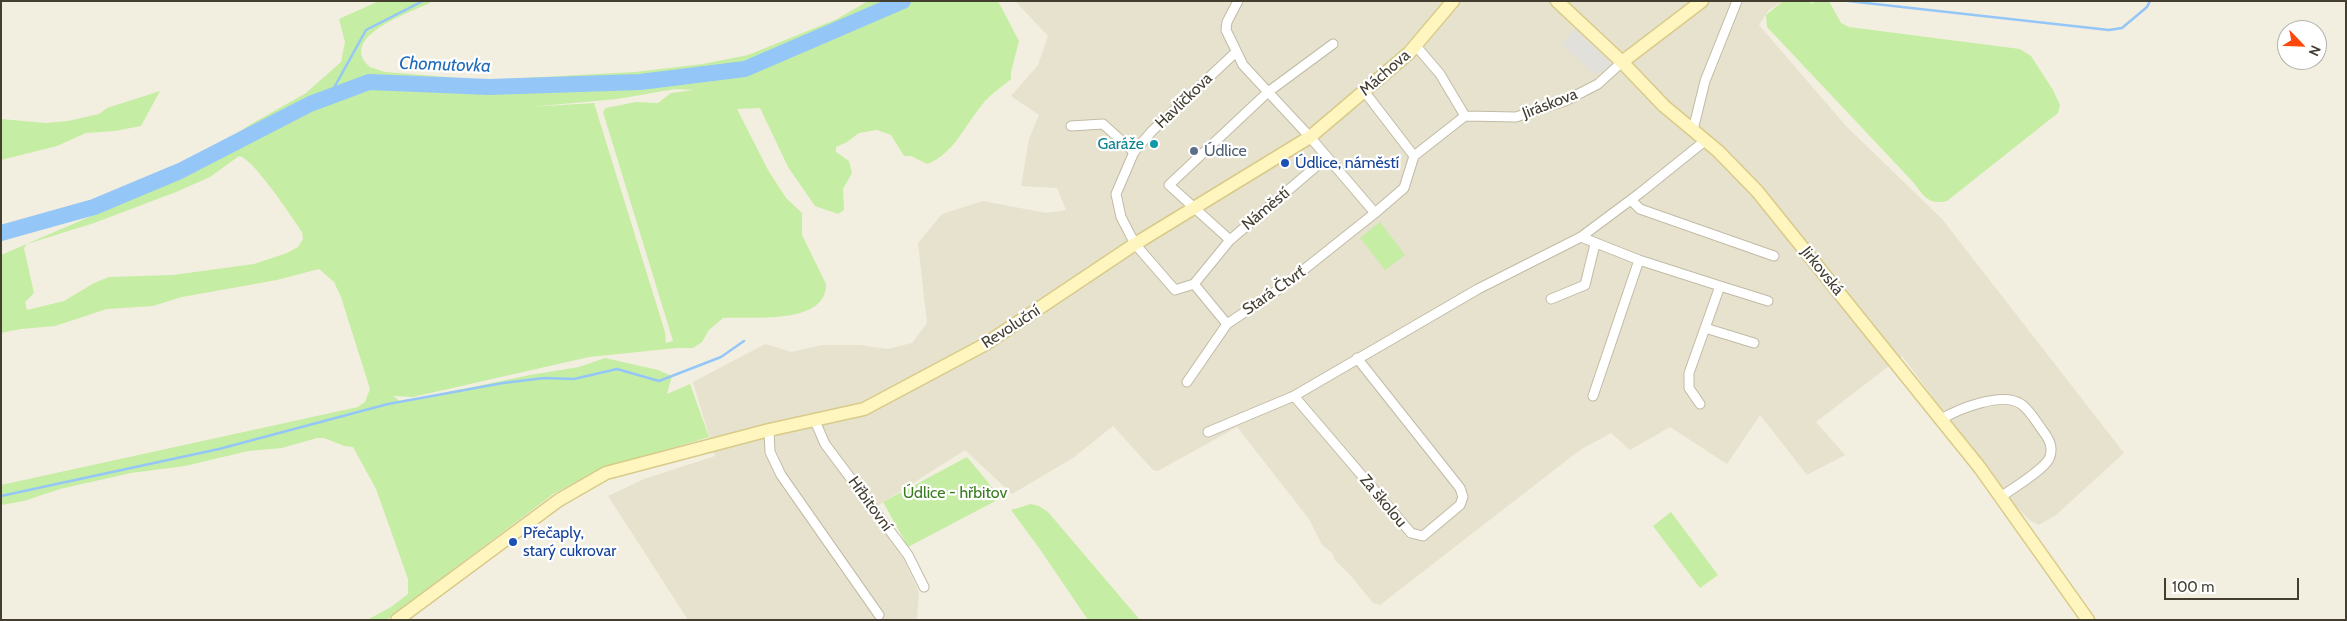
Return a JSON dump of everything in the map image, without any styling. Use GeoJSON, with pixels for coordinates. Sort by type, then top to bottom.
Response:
{"type":"FeatureCollection","features":[{"type":"Feature","properties":{"kind":"street"},"geometry":{"type":"LineString","coordinates":[[1238,1],[1227,22],[1226,30],[1243,65],[1310,137],[1375,213]]}},
{"type":"Feature","properties":{"kind":"street","name":"Máchova"},"geometry":{"type":"LineString","coordinates":[[1310,137],[1416,46],[1453,1]]}},
{"type":"Feature","properties":{"kind":"street","name":"Jirkovská"},"geometry":{"type":"LineString","coordinates":[[1557,1],[1622,62],[1664,106],[1706,140],[1757,191],[1941,419],[2001,497],[2088,620]]}},
{"type":"Feature","properties":{"kind":"street"},"geometry":{"type":"LineString","coordinates":[[1622,62],[1702,1]]}},
{"type":"Feature","properties":{"kind":"street"},"geometry":{"type":"LineString","coordinates":[[1693,130],[1705,81],[1737,1]]}},
{"type":"Feature","properties":{"kind":"street"},"geometry":{"type":"LineString","coordinates":[[1268,92],[1334,44]]}},
{"type":"Feature","properties":{"kind":"street"},"geometry":{"type":"LineString","coordinates":[[1364,91],[1414,156],[1465,116],[1440,74],[1416,46]]}},
{"type":"Feature","properties":{"kind":"street","name":"Havlíčkova"},"geometry":{"type":"LineString","coordinates":[[1194,284],[1175,290],[1135,244],[1121,217],[1116,194],[1134,152],[1152,131],[1236,52]]}},
{"type":"Feature","properties":{"kind":"street","name":"Jiráskova"},"geometry":{"type":"LineString","coordinates":[[1465,116],[1516,117],[1564,101],[1598,84],[1622,62]]}},
{"type":"Feature","properties":{"kind":"street","name":"Náměstí"},"geometry":{"type":"LineString","coordinates":[[1230,240],[1169,185],[1268,92]]}},
{"type":"Feature","properties":{"kind":"street"},"geometry":{"type":"LineString","coordinates":[[1071,126],[1103,124],[1134,152]]}},
{"type":"Feature","properties":{"kind":"street"},"geometry":{"type":"LineString","coordinates":[[1195,207],[1310,137]]}},
{"type":"Feature","properties":{"kind":"street"},"geometry":{"type":"LineString","coordinates":[[1208,432],[1294,396],[1478,289],[1581,237],[1706,140]]}},
{"type":"Feature","properties":{"kind":"street","name":"Stará Čtvrť"},"geometry":{"type":"LineString","coordinates":[[1187,382],[1227,324],[1282,287],[1404,188],[1414,156]]}},
{"type":"Feature","properties":{"kind":"street","name":"Náměstí"},"geometry":{"type":"LineString","coordinates":[[1194,284],[1230,240],[1327,158]]}},
{"type":"Feature","properties":{"kind":"street"},"geometry":{"type":"LineString","coordinates":[[1631,200],[1640,209],[1774,256]]}},
{"type":"Feature","properties":{"kind":"street","name":"Revoluční"},"geometry":{"type":"LineString","coordinates":[[397,620],[560,500],[606,473],[769,430],[864,409],[984,345],[1135,244],[1195,207]]}},
{"type":"Feature","properties":{"kind":"street"},"geometry":{"type":"LineString","coordinates":[[1581,237],[1639,260],[1768,301]]}},
{"type":"Feature","properties":{"kind":"street"},"geometry":{"type":"LineString","coordinates":[[1551,299],[1585,285],[1595,244]]}},
{"type":"Feature","properties":{"kind":"street"},"geometry":{"type":"LineString","coordinates":[[1593,396],[1639,260]]}},
{"type":"Feature","properties":{"kind":"street"},"geometry":{"type":"LineString","coordinates":[[1194,284],[1227,324]]}},
{"type":"Feature","properties":{"kind":"street"},"geometry":{"type":"LineString","coordinates":[[1700,404],[1689,388],[1689,373],[1720,286]]}},
{"type":"Feature","properties":{"kind":"street"},"geometry":{"type":"LineString","coordinates":[[1705,328],[1754,344]]}},
{"type":"Feature","properties":{"kind":"street","name":"Za školou"},"geometry":{"type":"LineString","coordinates":[[1294,396],[1411,534],[1422,536],[1460,505],[1463,497],[1460,488],[1357,358]]}},
{"type":"Feature","properties":{"kind":"street"},"geometry":{"type":"LineString","coordinates":[[1941,419],[1962,409],[2002,399],[2014,400],[2027,409],[2050,442],[2050,457],[2044,464],[2001,497]]}},
{"type":"Feature","properties":{"kind":"street","name":"Hřbitovní"},"geometry":{"type":"LineString","coordinates":[[815,421],[825,444],[908,555],[924,587]]}},
{"type":"Feature","properties":{"kind":"street"},"geometry":{"type":"LineString","coordinates":[[769,430],[770,452],[781,475],[879,615]]}},
{"type":"Feature","properties":{"kind":"shaded area"},"geometry":{"type":"Polygon","coordinates":[[[1015,1],[1783,1],[1769,10],[1759,25],[1846,126],[1942,219],[2124,453],[2056,515],[2039,525],[2029,520],[2011,501],[1902,356],[1816,422],[1845,455],[1807,475],[1760,415],[1727,464],[1670,427],[1630,450],[1611,433],[1580,450],[1380,605],[1373,603],[1335,560],[1332,553],[1322,545],[1309,519],[1237,427],[1158,471],[1153,470],[1113,426],[1073,458],[1012,494],[965,450],[871,510],[903,558],[919,592],[917,620],[688,620],[608,496],[644,479],[715,456],[693,382],[765,344],[792,352],[822,345],[860,345],[887,349],[912,343],[927,323],[918,243],[942,214],[983,201],[1046,213],[1066,210],[1057,188],[1021,186],[1029,139],[1039,115],[1011,96],[1038,65],[1048,36],[1015,1]]]}},
{"type":"Feature","properties":{"kind":"shaded area"},"geometry":{"type":"Polygon","coordinates":[[[1576,28],[1614,64],[1595,75],[1561,44],[1576,28]]]}},
{"type":"Feature","properties":{"kind":"green space"},"geometry":{"type":"Polygon","coordinates":[[[379,1],[429,1],[430,3],[380,27],[369,36],[362,46],[362,56],[370,67],[385,72],[484,80],[635,72],[703,64],[748,55],[837,19],[868,1],[998,1],[1019,41],[1011,79],[985,101],[958,139],[944,154],[936,159],[927,164],[911,156],[904,156],[891,135],[877,130],[859,133],[836,147],[836,152],[849,161],[852,173],[843,189],[844,210],[838,214],[815,206],[788,167],[760,108],[737,109],[768,170],[786,198],[802,213],[802,235],[826,284],[823,297],[814,307],[801,313],[785,316],[723,318],[709,330],[702,342],[693,348],[589,357],[413,397],[393,396],[401,402],[530,375],[579,367],[605,358],[658,370],[672,376],[667,394],[690,384],[709,437],[599,470],[553,494],[386,620],[367,620],[391,607],[408,594],[408,579],[376,489],[353,447],[344,446],[324,438],[317,438],[282,448],[248,451],[185,466],[131,473],[60,489],[24,501],[1,505],[1,485],[358,407],[365,402],[370,389],[341,297],[334,282],[319,269],[277,280],[182,297],[153,306],[107,309],[55,326],[1,333],[1,255],[147,192],[251,124],[306,93],[341,62],[345,42],[339,19],[379,1]],[[675,89],[617,99],[529,107],[594,103],[665,332],[666,343],[673,341],[603,112],[606,108],[636,102],[658,103],[671,93],[694,90],[675,89]],[[239,156],[210,177],[176,192],[94,223],[27,244],[24,248],[34,293],[25,302],[27,310],[64,301],[94,283],[109,277],[173,275],[254,264],[287,253],[298,247],[303,239],[302,232],[262,177],[245,159],[239,156]]]}},
{"type":"Feature","properties":{"kind":"green space"},"geometry":{"type":"Polygon","coordinates":[[[1783,1],[1810,1],[1812,4],[1816,1],[1829,1],[1841,23],[1849,27],[2020,49],[2031,56],[2053,90],[2060,105],[2058,113],[1947,201],[1931,201],[1924,196],[1914,183],[1767,27],[1766,15],[1783,1]]]}},
{"type":"Feature","properties":{"kind":"green space"},"geometry":{"type":"Polygon","coordinates":[[[160,91],[141,126],[115,131],[86,133],[57,146],[1,160],[1,119],[46,123],[68,121],[99,114],[107,108],[160,91]]]}},
{"type":"Feature","properties":{"kind":"green space"},"geometry":{"type":"Polygon","coordinates":[[[1380,222],[1405,255],[1385,270],[1360,238],[1380,222]]]}},
{"type":"Feature","properties":{"kind":"green space","name":"Údlice - hřbitov"},"geometry":{"type":"Polygon","coordinates":[[[967,457],[1001,498],[908,547],[883,502],[967,457]]]}},
{"type":"Feature","properties":{"kind":"green space"},"geometry":{"type":"Polygon","coordinates":[[[1031,504],[1039,506],[1048,512],[1140,620],[1088,620],[1011,510],[1031,504]]]}},
{"type":"Feature","properties":{"kind":"green space"},"geometry":{"type":"Polygon","coordinates":[[[1671,512],[1718,575],[1700,588],[1653,526],[1671,512]]]}},
{"type":"Feature","properties":{"kind":"waterway"},"geometry":{"type":"LineString","coordinates":[[330,95],[366,30],[423,1]]}},
{"type":"Feature","properties":{"kind":"waterway","name":"Chomutovka"},"geometry":{"type":"LineString","coordinates":[[1,233],[94,207],[180,171],[310,104],[369,82],[489,87],[640,82],[745,69],[903,1]]}},
{"type":"Feature","properties":{"kind":"waterway"},"geometry":{"type":"LineString","coordinates":[[1848,1],[2109,30],[2122,28],[2147,7],[2150,1]]}},
{"type":"Feature","properties":{"kind":"waterway"},"geometry":{"type":"LineString","coordinates":[[1,496],[219,449],[388,404],[503,383],[544,378],[574,379],[617,369],[659,381],[721,357],[744,341]]}},
{"type":"Feature","properties":{"kind":"place","name":"Garáže"},"geometry":{"type":"Point","coordinates":[1154,144]}},
{"type":"Feature","properties":{"kind":"place","name":"Údlice"},"geometry":{"type":"Point","coordinates":[1194,151]}},
{"type":"Feature","properties":{"kind":"place","name":"Údlice, náměstí"},"geometry":{"type":"Point","coordinates":[1285,163]}},
{"type":"Feature","properties":{"kind":"place","name":"Přečaply, starý cukrovar"},"geometry":{"type":"Point","coordinates":[513,542]}}]}
